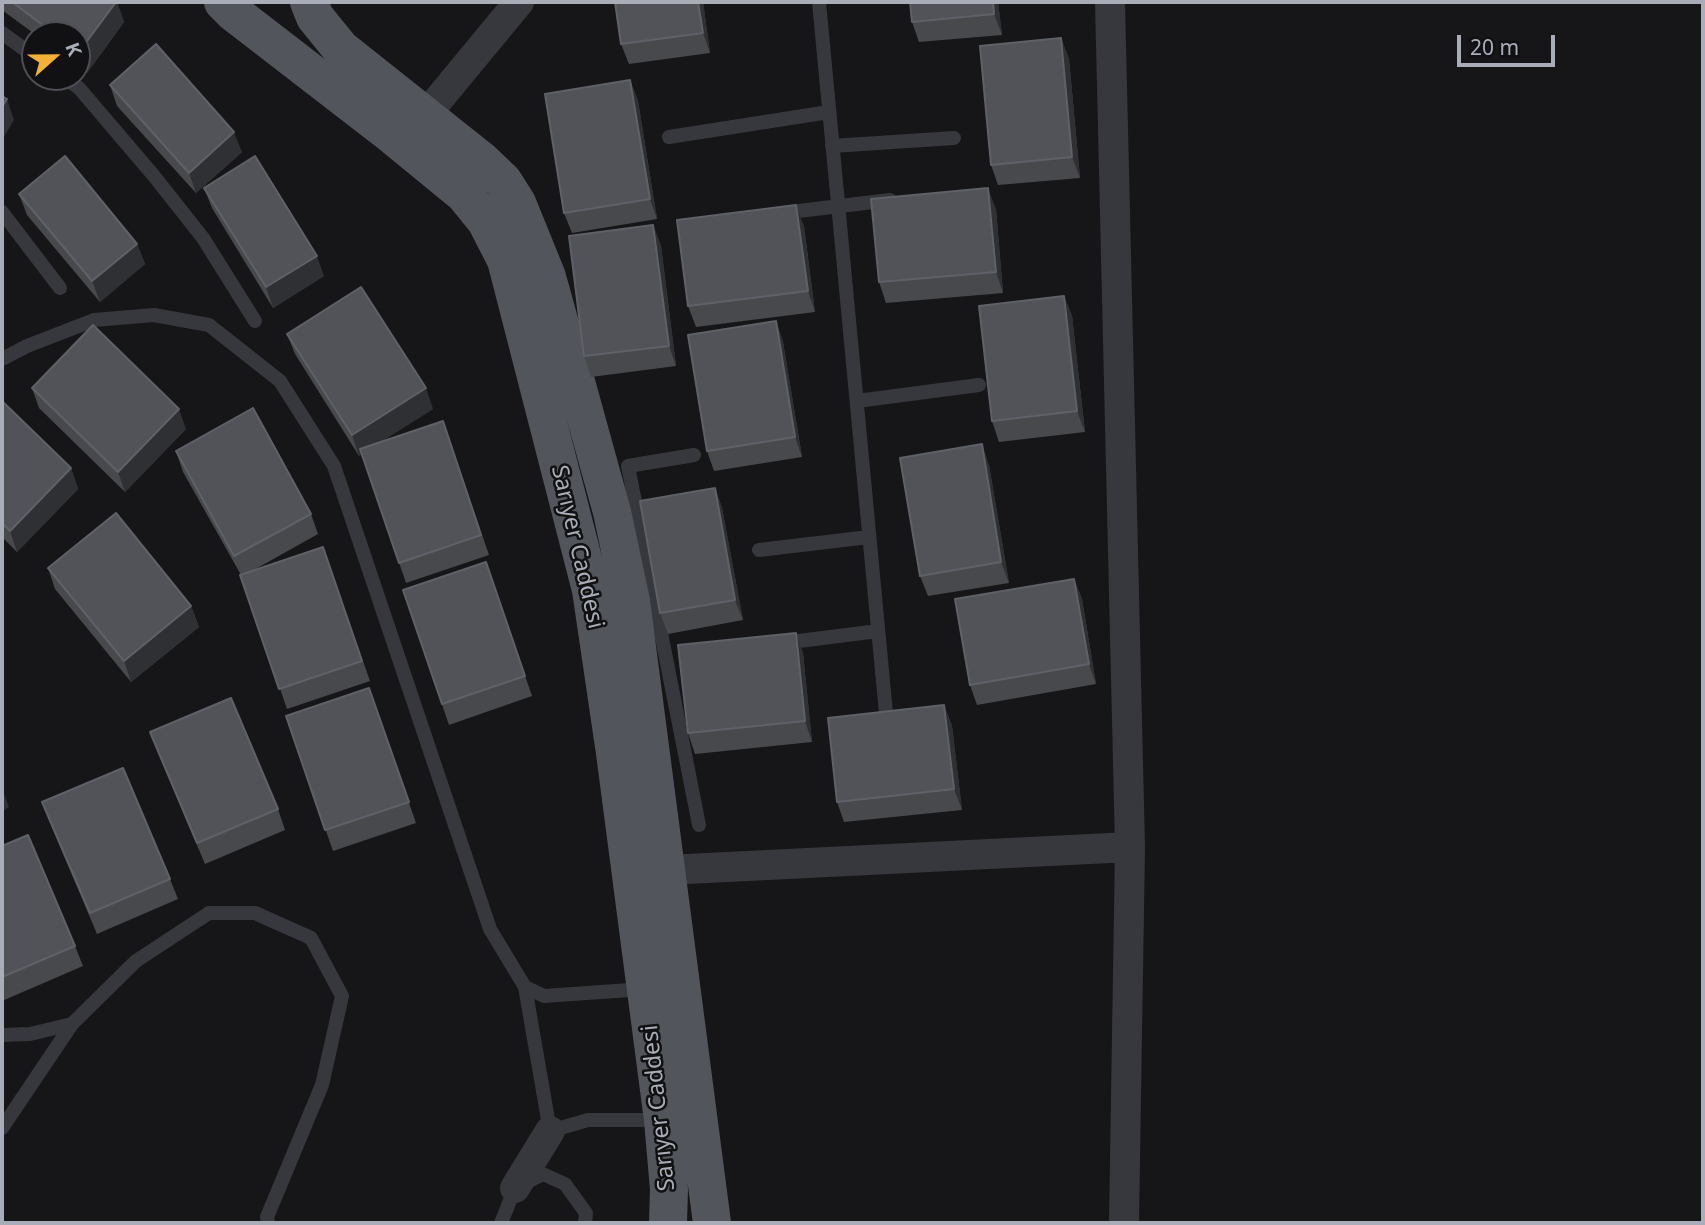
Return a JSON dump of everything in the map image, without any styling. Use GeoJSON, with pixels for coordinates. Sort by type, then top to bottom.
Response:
{"type":"FeatureCollection","features":[{"type":"Feature","properties":{"kind":"main road","name":"Sarıyer Caddesi"},"geometry":{"type":"LineString","coordinates":[[223,2],[464,194],[486,221],[506,260],[591,590],[663,1120],[669,1189],[668,1223]]}},
{"type":"Feature","properties":{"kind":"main road","name":"Sarıyer Caddesi"},"geometry":{"type":"LineString","coordinates":[[309,2],[315,17],[341,49],[482,161],[503,181],[517,203],[547,276],[612,512],[631,601],[712,1223]]}},
{"type":"Feature","properties":{"kind":"street"},"geometry":{"type":"LineString","coordinates":[[424,117],[519,2]]}},
{"type":"Feature","properties":{"kind":"street"},"geometry":{"type":"LineString","coordinates":[[1110,2],[1130,846],[1124,1223]]}},
{"type":"Feature","properties":{"kind":"street"},"geometry":{"type":"LineString","coordinates":[[667,870],[1130,846]]}},
{"type":"Feature","properties":{"kind":"street"},"geometry":{"type":"LineString","coordinates":[[515,1188],[550,1131]]}},
{"type":"Feature","properties":{"kind":"lane"},"geometry":{"type":"LineString","coordinates":[[819,2],[886,713]]}},
{"type":"Feature","properties":{"kind":"lane"},"geometry":{"type":"LineString","coordinates":[[2,33],[21,47]]}},
{"type":"Feature","properties":{"kind":"lane"},"geometry":{"type":"LineString","coordinates":[[81,91],[195,228],[255,321]]}},
{"type":"Feature","properties":{"kind":"lane"},"geometry":{"type":"LineString","coordinates":[[669,137],[829,112]]}},
{"type":"Feature","properties":{"kind":"lane"},"geometry":{"type":"LineString","coordinates":[[832,146],[954,138]]}},
{"type":"Feature","properties":{"kind":"lane"},"geometry":{"type":"LineString","coordinates":[[771,215],[905,199]]}},
{"type":"Feature","properties":{"kind":"lane"},"geometry":{"type":"LineString","coordinates":[[2,212],[60,288]]}},
{"type":"Feature","properties":{"kind":"lane"},"geometry":{"type":"LineString","coordinates":[[2,359],[27,346],[94,320],[154,315],[209,325],[280,382],[334,467],[490,929],[525,987],[550,1131],[588,1120],[663,1120]]}},
{"type":"Feature","properties":{"kind":"lane"},"geometry":{"type":"LineString","coordinates":[[857,401],[979,385]]}},
{"type":"Feature","properties":{"kind":"lane"},"geometry":{"type":"LineString","coordinates":[[694,456],[628,466],[671,657],[699,825]]}},
{"type":"Feature","properties":{"kind":"lane"},"geometry":{"type":"LineString","coordinates":[[759,550],[869,537]]}},
{"type":"Feature","properties":{"kind":"lane"},"geometry":{"type":"LineString","coordinates":[[772,645],[878,631]]}},
{"type":"Feature","properties":{"kind":"lane"},"geometry":{"type":"LineString","coordinates":[[2,1128],[72,1024],[136,961],[209,913],[255,913],[311,938],[342,996],[322,1085],[267,1217],[268,1223]]}},
{"type":"Feature","properties":{"kind":"lane"},"geometry":{"type":"LineString","coordinates":[[525,987],[544,996],[646,989]]}},
{"type":"Feature","properties":{"kind":"lane"},"geometry":{"type":"LineString","coordinates":[[2,1035],[30,1034],[72,1024]]}},
{"type":"Feature","properties":{"kind":"lane"},"geometry":{"type":"LineString","coordinates":[[501,1223],[515,1188],[542,1174],[565,1184],[586,1213],[585,1223]]}},
{"type":"Feature","properties":{"kind":"building"},"geometry":{"type":"Polygon","coordinates":[[[12,2],[116,2],[91,36],[91,21],[37,21],[12,2]]]}},
{"type":"Feature","properties":{"kind":"building"},"geometry":{"type":"Polygon","coordinates":[[[615,2],[698,2],[703,33],[621,44],[615,2]]]}},
{"type":"Feature","properties":{"kind":"building"},"geometry":{"type":"Polygon","coordinates":[[[910,2],[993,2],[994,14],[912,22],[910,2]]]}},
{"type":"Feature","properties":{"kind":"building"},"geometry":{"type":"Polygon","coordinates":[[[1061,38],[1072,157],[991,165],[980,46],[1061,38]]]}},
{"type":"Feature","properties":{"kind":"building"},"geometry":{"type":"Polygon","coordinates":[[[156,44],[234,132],[189,173],[110,85],[156,44]]]}},
{"type":"Feature","properties":{"kind":"building"},"geometry":{"type":"Polygon","coordinates":[[[630,80],[650,199],[564,213],[545,94],[630,80]]]}},
{"type":"Feature","properties":{"kind":"building"},"geometry":{"type":"Polygon","coordinates":[[[65,156],[137,244],[92,281],[19,194],[65,156]]]}},
{"type":"Feature","properties":{"kind":"building"},"geometry":{"type":"Polygon","coordinates":[[[255,156],[317,256],[266,287],[204,188],[255,156]]]}},
{"type":"Feature","properties":{"kind":"building"},"geometry":{"type":"Polygon","coordinates":[[[988,188],[996,272],[879,282],[871,199],[988,188]]]}},
{"type":"Feature","properties":{"kind":"building"},"geometry":{"type":"Polygon","coordinates":[[[796,205],[808,291],[688,306],[677,220],[796,205]]]}},
{"type":"Feature","properties":{"kind":"building"},"geometry":{"type":"Polygon","coordinates":[[[653,225],[669,346],[584,356],[569,236],[653,225]]]}},
{"type":"Feature","properties":{"kind":"building"},"geometry":{"type":"Polygon","coordinates":[[[361,287],[426,388],[352,435],[287,334],[361,287]]]}},
{"type":"Feature","properties":{"kind":"building"},"geometry":{"type":"Polygon","coordinates":[[[1064,296],[1077,411],[992,421],[979,306],[1064,296]]]}},
{"type":"Feature","properties":{"kind":"building"},"geometry":{"type":"Polygon","coordinates":[[[776,321],[795,437],[707,451],[688,335],[776,321]]]}},
{"type":"Feature","properties":{"kind":"building"},"geometry":{"type":"Polygon","coordinates":[[[93,325],[179,409],[118,472],[32,388],[93,325]]]}},
{"type":"Feature","properties":{"kind":"building"},"geometry":{"type":"Polygon","coordinates":[[[2,401],[71,468],[10,531],[2,523],[2,401]]]}},
{"type":"Feature","properties":{"kind":"building"},"geometry":{"type":"Polygon","coordinates":[[[253,408],[311,514],[234,556],[176,451],[253,408]]]}},
{"type":"Feature","properties":{"kind":"building"},"geometry":{"type":"Polygon","coordinates":[[[443,421],[481,535],[399,563],[360,449],[443,421]]]}},
{"type":"Feature","properties":{"kind":"building"},"geometry":{"type":"Polygon","coordinates":[[[982,444],[1001,562],[920,576],[900,458],[982,444]]]}},
{"type":"Feature","properties":{"kind":"building"},"geometry":{"type":"Polygon","coordinates":[[[715,488],[735,600],[660,613],[640,501],[715,488]]]}},
{"type":"Feature","properties":{"kind":"building"},"geometry":{"type":"Polygon","coordinates":[[[116,513],[191,606],[124,661],[48,568],[116,513]]]}},
{"type":"Feature","properties":{"kind":"building"},"geometry":{"type":"Polygon","coordinates":[[[323,547],[362,661],[279,689],[240,575],[323,547]]]}},
{"type":"Feature","properties":{"kind":"building"},"geometry":{"type":"Polygon","coordinates":[[[486,562],[525,676],[442,704],[403,590],[486,562]]]}},
{"type":"Feature","properties":{"kind":"building"},"geometry":{"type":"Polygon","coordinates":[[[1074,579],[1089,664],[970,685],[955,599],[1074,579]]]}},
{"type":"Feature","properties":{"kind":"building"},"geometry":{"type":"Polygon","coordinates":[[[796,633],[805,721],[688,733],[678,645],[796,633]]]}},
{"type":"Feature","properties":{"kind":"building"},"geometry":{"type":"Polygon","coordinates":[[[369,688],[409,802],[325,830],[286,716],[369,688]]]}},
{"type":"Feature","properties":{"kind":"building"},"geometry":{"type":"Polygon","coordinates":[[[231,698],[278,809],[197,843],[150,732],[231,698]]]}},
{"type":"Feature","properties":{"kind":"building"},"geometry":{"type":"Polygon","coordinates":[[[944,705],[954,789],[837,802],[828,718],[944,705]]]}},
{"type":"Feature","properties":{"kind":"building"},"geometry":{"type":"Polygon","coordinates":[[[123,768],[170,879],[90,913],[42,802],[123,768]]]}},
{"type":"Feature","properties":{"kind":"building"},"geometry":{"type":"Polygon","coordinates":[[[28,835],[75,946],[2,977],[2,846],[28,835]]]}}]}
